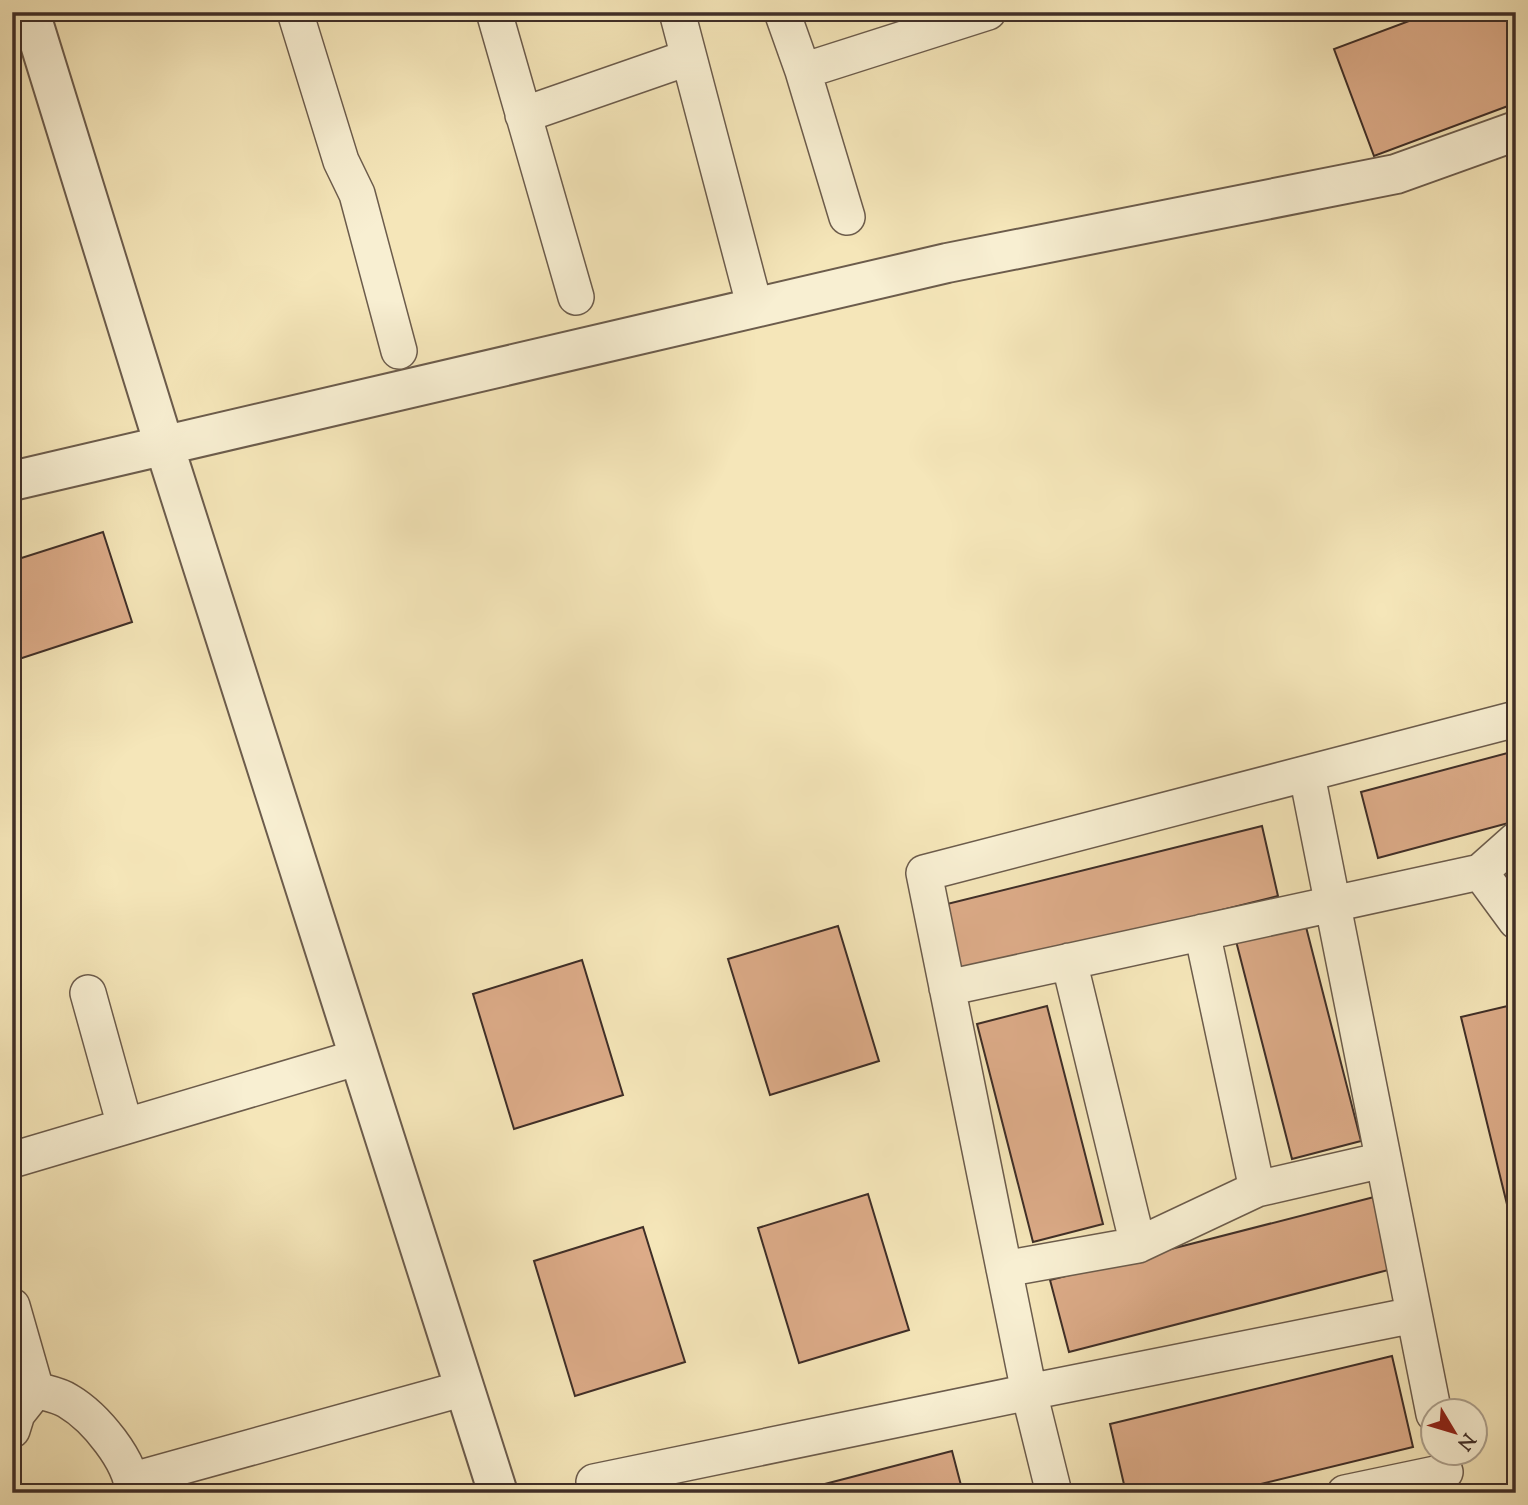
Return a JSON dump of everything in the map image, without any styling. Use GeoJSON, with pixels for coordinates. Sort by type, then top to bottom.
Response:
{"type":"FeatureCollection","features":[{"type":"Feature","properties":{"kind":"street"},"geometry":{"type":"LineString","coordinates":[[30,12],[164,445],[498,1493]]}},
{"type":"Feature","properties":{"kind":"street"},"geometry":{"type":"LineString","coordinates":[[295,12],[341,161],[357,194],[399,351]]}},
{"type":"Feature","properties":{"kind":"street"},"geometry":{"type":"LineString","coordinates":[[494,12],[576,297]]}},
{"type":"Feature","properties":{"kind":"street"},"geometry":{"type":"LineString","coordinates":[[677,12],[755,308]]}},
{"type":"Feature","properties":{"kind":"street"},"geometry":{"type":"LineString","coordinates":[[782,12],[803,71],[847,217]]}},
{"type":"Feature","properties":{"kind":"street"},"geometry":{"type":"LineString","coordinates":[[803,71],[988,12]]}},
{"type":"Feature","properties":{"kind":"street"},"geometry":{"type":"LineString","coordinates":[[523,115],[687,58]]}},
{"type":"Feature","properties":{"kind":"street"},"geometry":{"type":"LineString","coordinates":[[12,481],[947,264],[1396,174],[1516,131]]}},
{"type":"Feature","properties":{"kind":"street"},"geometry":{"type":"LineString","coordinates":[[1054,1493],[1029,1392],[924,873],[1516,719]]}},
{"type":"Feature","properties":{"kind":"street"},"geometry":{"type":"LineString","coordinates":[[1307,775],[1430,1396]]}},
{"type":"Feature","properties":{"kind":"street"},"geometry":{"type":"LineString","coordinates":[[947,988],[1480,872],[1516,840]]}},
{"type":"Feature","properties":{"kind":"street"},"geometry":{"type":"LineString","coordinates":[[1480,872],[1516,921]]}},
{"type":"Feature","properties":{"kind":"street"},"geometry":{"type":"LineString","coordinates":[[1202,932],[1257,1189]]}},
{"type":"Feature","properties":{"kind":"street"},"geometry":{"type":"LineString","coordinates":[[1069,961],[1138,1245]]}},
{"type":"Feature","properties":{"kind":"street"},"geometry":{"type":"LineString","coordinates":[[88,993],[125,1126]]}},
{"type":"Feature","properties":{"kind":"street"},"geometry":{"type":"LineString","coordinates":[[12,1160],[359,1057]]}},
{"type":"Feature","properties":{"kind":"street"},"geometry":{"type":"LineString","coordinates":[[1004,1269],[1138,1245],[1257,1189],[1383,1160]]}},
{"type":"Feature","properties":{"kind":"street"},"geometry":{"type":"LineString","coordinates":[[12,1306],[36,1390]]}},
{"type":"Feature","properties":{"kind":"street"},"geometry":{"type":"LineString","coordinates":[[597,1493],[594,1482],[1414,1315]]}},
{"type":"Feature","properties":{"kind":"street"},"geometry":{"type":"LineString","coordinates":[[36,1390],[68,1400],[111,1440],[133,1486],[465,1388]]}},
{"type":"Feature","properties":{"kind":"street"},"geometry":{"type":"LineString","coordinates":[[12,1430],[17,1414],[36,1390]]}},
{"type":"Feature","properties":{"kind":"street"},"geometry":{"type":"LineString","coordinates":[[1345,1493],[1445,1473]]}},
{"type":"Feature","properties":{"kind":"building"},"geometry":{"type":"Polygon","coordinates":[[[1433,12],[1516,12],[1516,103],[1374,156],[1334,49],[1433,12]]]}},
{"type":"Feature","properties":{"kind":"building"},"geometry":{"type":"Polygon","coordinates":[[[103,532],[132,622],[16,660],[12,650],[12,561],[103,532]]]}},
{"type":"Feature","properties":{"kind":"building"},"geometry":{"type":"Polygon","coordinates":[[[1515,751],[1516,821],[1378,858],[1361,792],[1515,751]]]}},
{"type":"Feature","properties":{"kind":"building"},"geometry":{"type":"Polygon","coordinates":[[[1262,826],[1278,896],[952,977],[935,907],[1262,826]]]}},
{"type":"Feature","properties":{"kind":"building"},"geometry":{"type":"Polygon","coordinates":[[[1305,923],[1361,1141],[1292,1159],[1236,941],[1305,923]]]}},
{"type":"Feature","properties":{"kind":"building"},"geometry":{"type":"Polygon","coordinates":[[[838,926],[879,1061],[770,1095],[728,959],[838,926]]]}},
{"type":"Feature","properties":{"kind":"building"},"geometry":{"type":"Polygon","coordinates":[[[582,960],[623,1095],[514,1129],[473,994],[582,960]]]}},
{"type":"Feature","properties":{"kind":"building"},"geometry":{"type":"Polygon","coordinates":[[[1516,1004],[1516,1241],[1461,1017],[1516,1004]]]}},
{"type":"Feature","properties":{"kind":"building"},"geometry":{"type":"Polygon","coordinates":[[[1047,1006],[1103,1224],[1033,1242],[977,1024],[1047,1006]]]}},
{"type":"Feature","properties":{"kind":"building"},"geometry":{"type":"Polygon","coordinates":[[[868,1194],[909,1330],[799,1363],[758,1228],[868,1194]]]}},
{"type":"Feature","properties":{"kind":"building"},"geometry":{"type":"Polygon","coordinates":[[[1378,1196],[1396,1268],[1069,1352],[1050,1280],[1378,1196]]]}},
{"type":"Feature","properties":{"kind":"building"},"geometry":{"type":"Polygon","coordinates":[[[643,1227],[685,1362],[575,1396],[534,1261],[643,1227]]]}},
{"type":"Feature","properties":{"kind":"building"},"geometry":{"type":"Polygon","coordinates":[[[1392,1356],[1413,1447],[1224,1493],[1126,1493],[1110,1424],[1392,1356]]]}},
{"type":"Feature","properties":{"kind":"building"},"geometry":{"type":"Polygon","coordinates":[[[952,1451],[963,1493],[790,1493],[952,1451]]]}}]}
